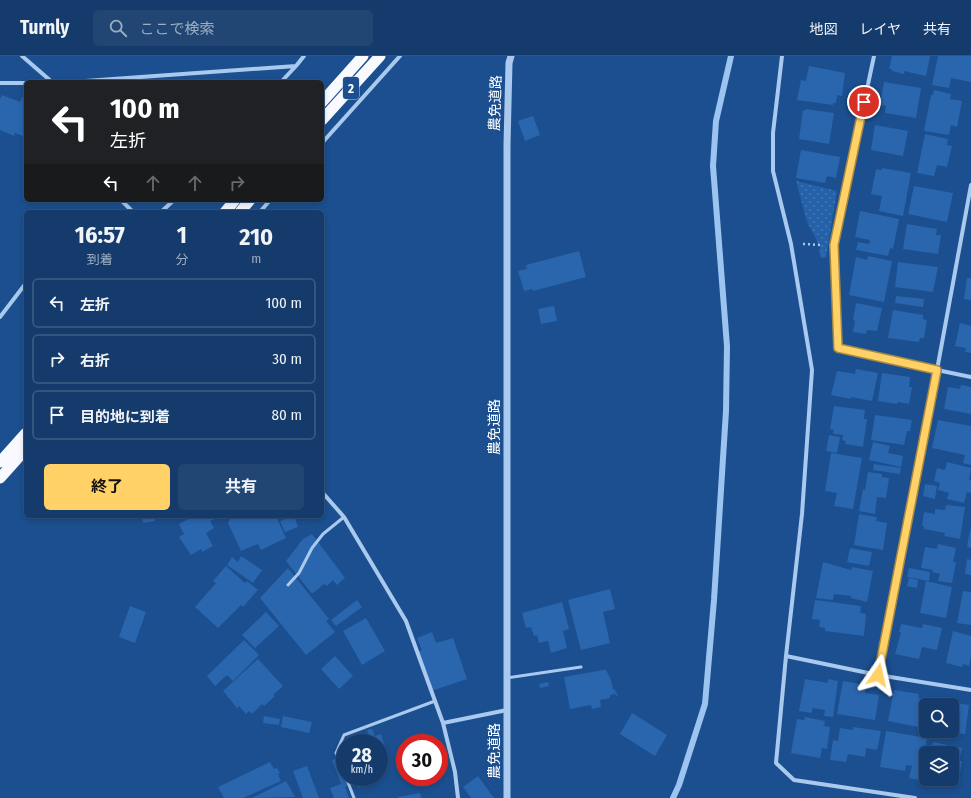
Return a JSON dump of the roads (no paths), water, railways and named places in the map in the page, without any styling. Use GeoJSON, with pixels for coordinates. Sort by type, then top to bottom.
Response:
{"type":"FeatureCollection","features":[{"type":"Feature","properties":{"kind":"highway","name":"2"},"geometry":{"type":"LineString","coordinates":[[324,100],[363,56]]}},
{"type":"Feature","properties":{"kind":"highway","name":"2"},"geometry":{"type":"LineString","coordinates":[[324,118],[380,56]]}},
{"type":"Feature","properties":{"kind":"highway"},"geometry":{"type":"LineString","coordinates":[[227,210],[233,202]]}},
{"type":"Feature","properties":{"kind":"highway"},"geometry":{"type":"LineString","coordinates":[[242,210],[248,202]]}},
{"type":"Feature","properties":{"kind":"highway"},"geometry":{"type":"LineString","coordinates":[[0,462],[24,435]]}},
{"type":"Feature","properties":{"kind":"highway"},"geometry":{"type":"LineString","coordinates":[[0,478],[24,451]]}},
{"type":"Feature","properties":{"kind":"street"},"geometry":{"type":"LineString","coordinates":[[22,56],[50,80]]}},
{"type":"Feature","properties":{"kind":"street"},"geometry":{"type":"LineString","coordinates":[[283,80],[304,56]]}},
{"type":"Feature","properties":{"kind":"street"},"geometry":{"type":"LineString","coordinates":[[324,141],[400,56]]}},
{"type":"Feature","properties":{"kind":"street","name":"農免道路"},"geometry":{"type":"LineString","coordinates":[[507,798],[507,145],[509,63],[511,56]]}},
{"type":"Feature","properties":{"kind":"street"},"geometry":{"type":"LineString","coordinates":[[782,56],[773,133],[773,171],[791,244],[812,370],[802,514],[776,763],[794,780],[915,798]]}},
{"type":"Feature","properties":{"kind":"street"},"geometry":{"type":"LineString","coordinates":[[874,56],[834,245],[838,348],[971,377]]}},
{"type":"Feature","properties":{"kind":"street"},"geometry":{"type":"LineString","coordinates":[[99,80],[296,66]]}},
{"type":"Feature","properties":{"kind":"street"},"geometry":{"type":"LineString","coordinates":[[0,83],[24,83]]}},
{"type":"Feature","properties":{"kind":"street"},"geometry":{"type":"LineString","coordinates":[[878,675],[971,185]]}},
{"type":"Feature","properties":{"kind":"street"},"geometry":{"type":"LineString","coordinates":[[123,202],[131,210]]}},
{"type":"Feature","properties":{"kind":"street"},"geometry":{"type":"LineString","coordinates":[[163,210],[172,202]]}},
{"type":"Feature","properties":{"kind":"street"},"geometry":{"type":"LineString","coordinates":[[262,210],[268,202]]}},
{"type":"Feature","properties":{"kind":"street"},"geometry":{"type":"LineString","coordinates":[[0,317],[24,287]]}},
{"type":"Feature","properties":{"kind":"street"},"geometry":{"type":"LineString","coordinates":[[324,494],[344,517],[406,621],[443,723],[455,772],[458,798]]}},
{"type":"Feature","properties":{"kind":"street"},"geometry":{"type":"LineString","coordinates":[[786,656],[878,675],[971,690]]}},
{"type":"Feature","properties":{"kind":"street"},"geometry":{"type":"LineString","coordinates":[[443,723],[507,710]]}},
{"type":"Feature","properties":{"kind":"lane"},"geometry":{"type":"LineString","coordinates":[[288,585],[299,573],[312,548],[324,534],[344,517]]}},
{"type":"Feature","properties":{"kind":"lane"},"geometry":{"type":"LineString","coordinates":[[508,678],[581,667]]}},
{"type":"Feature","properties":{"kind":"lane"},"geometry":{"type":"LineString","coordinates":[[347,734],[436,701]]}},
{"type":"Feature","properties":{"kind":"lane"},"geometry":{"type":"LineString","coordinates":[[349,786],[354,798]]}},
{"type":"Feature","properties":{"kind":"waterway"},"geometry":{"type":"LineString","coordinates":[[673,798],[679,785],[705,704],[714,600],[726,411],[727,346],[713,166],[716,121],[731,56]]}}]}
